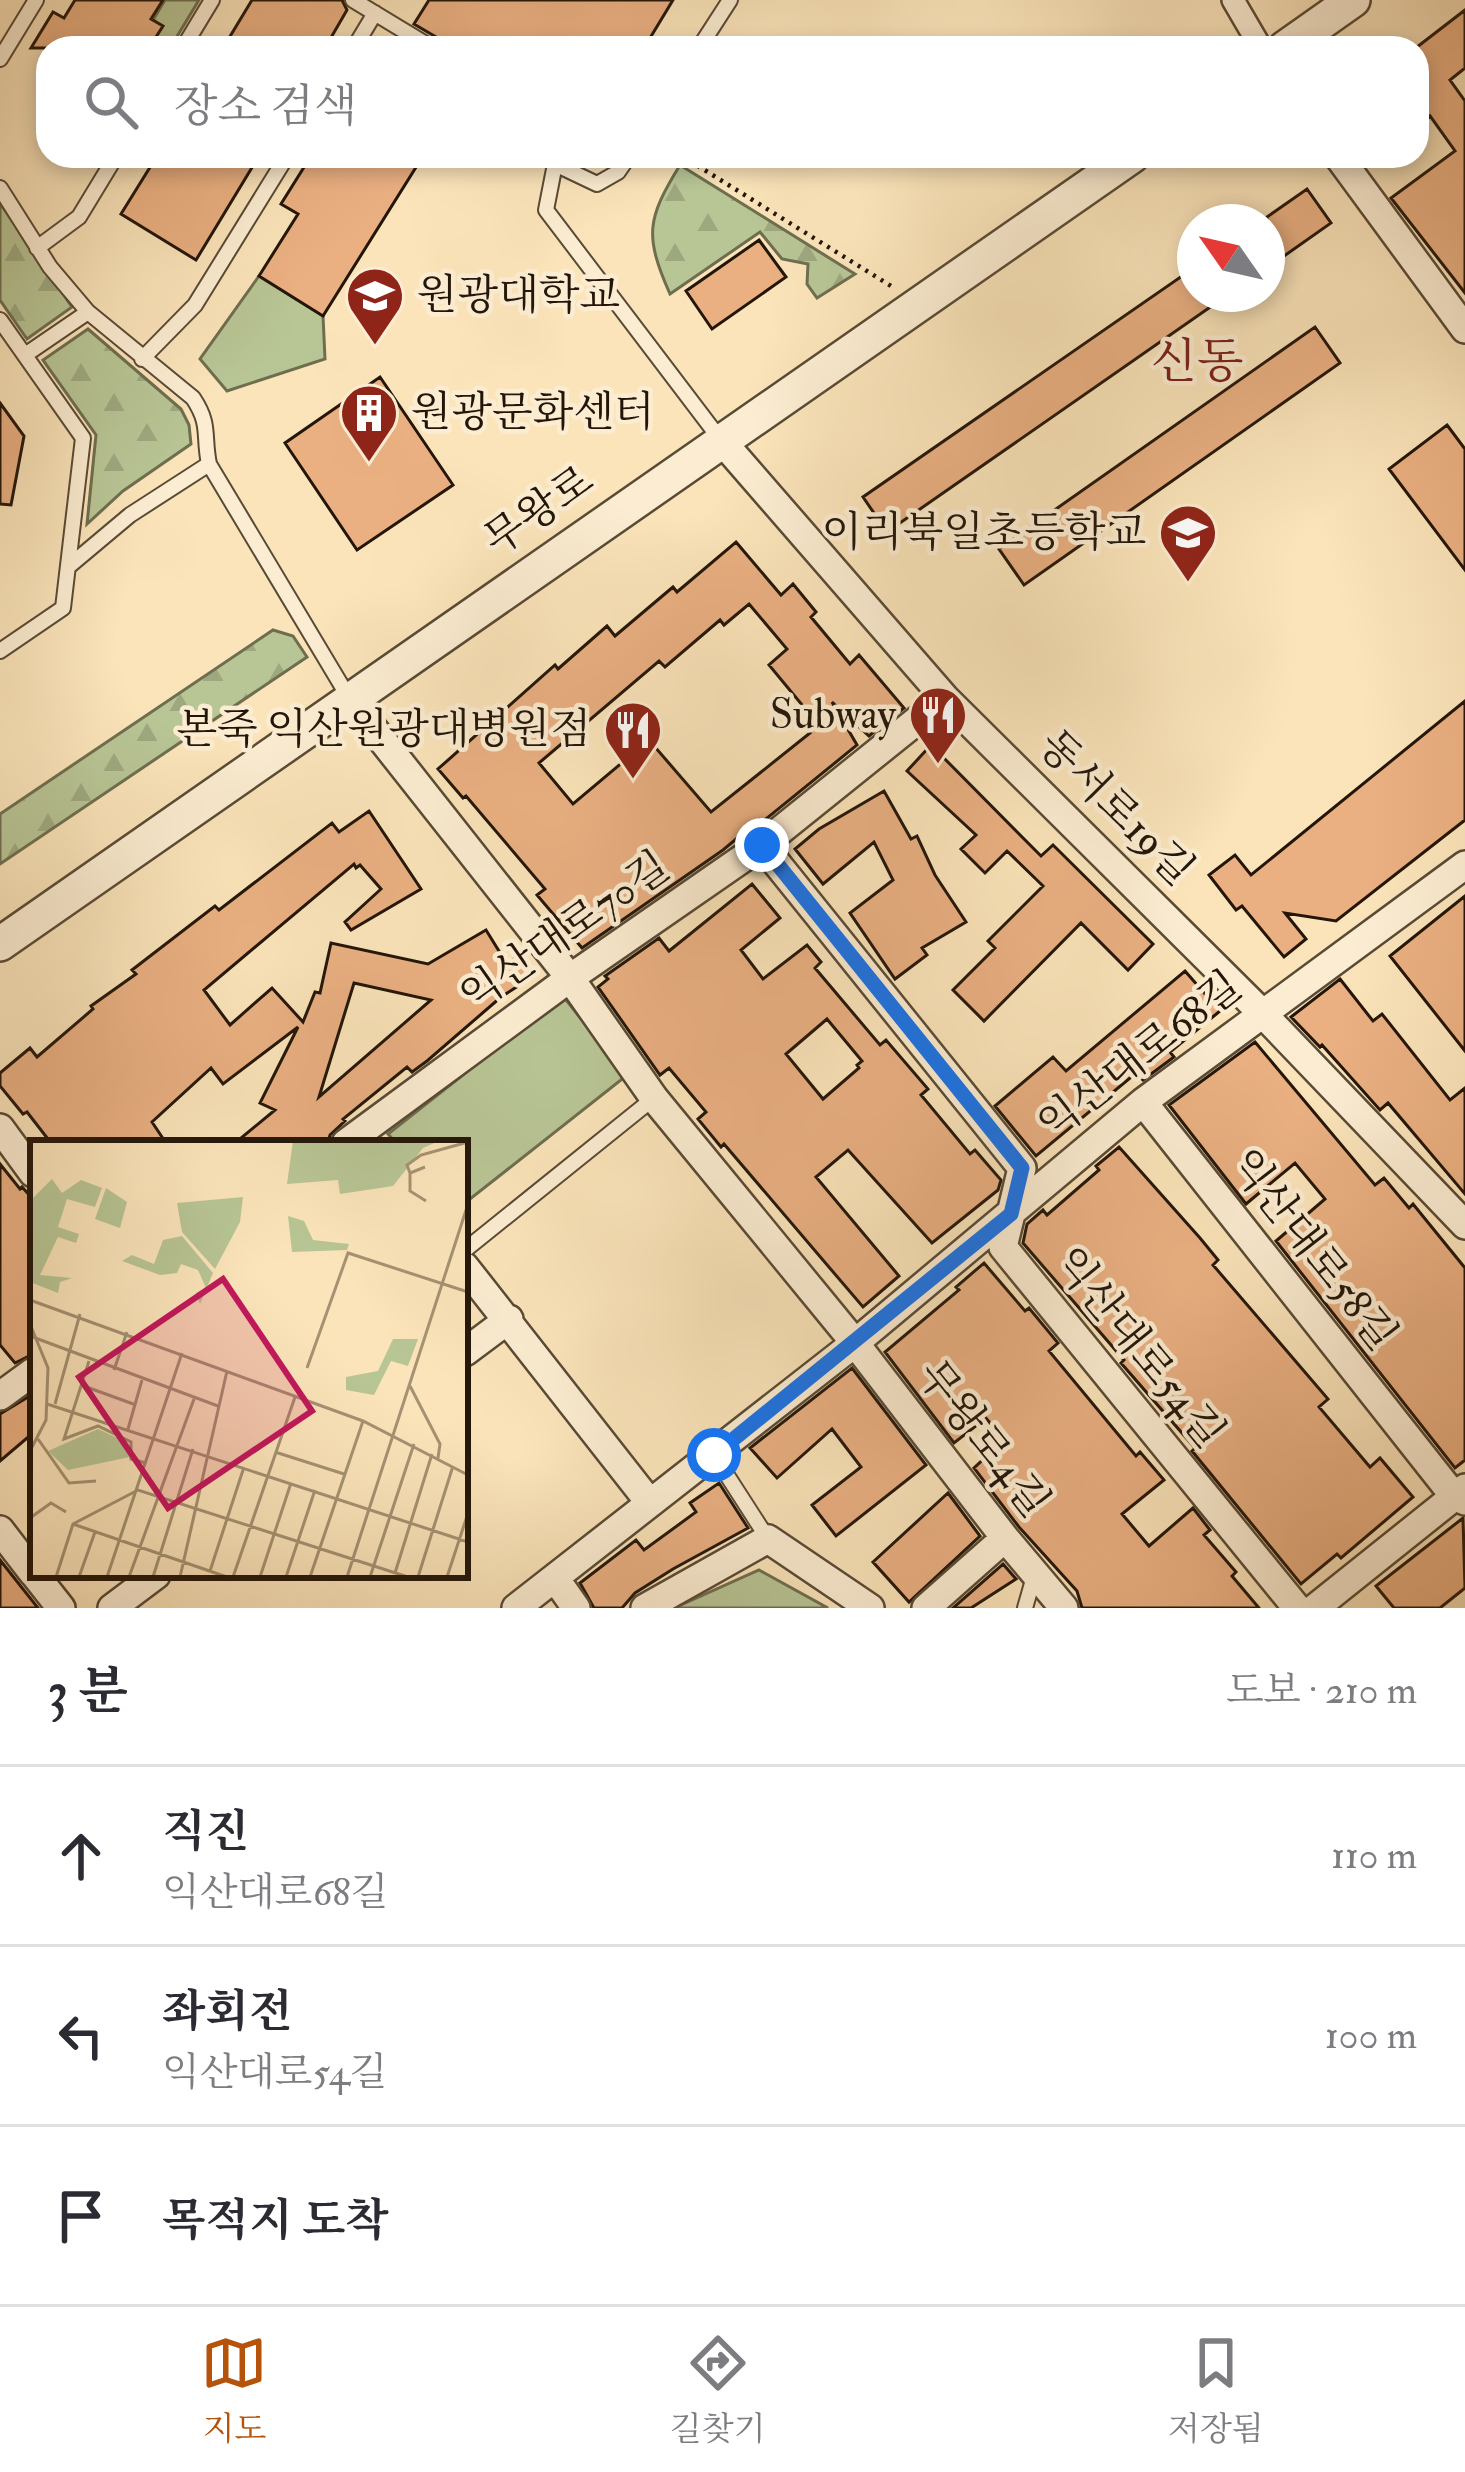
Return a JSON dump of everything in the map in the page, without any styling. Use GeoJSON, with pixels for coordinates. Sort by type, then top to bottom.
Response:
{"type":"FeatureCollection","features":[{"type":"Feature","properties":{"kind":"street"},"geometry":{"type":"LineString","coordinates":[[1233,0],[1254,36]]}},
{"type":"Feature","properties":{"kind":"street"},"geometry":{"type":"LineString","coordinates":[[1302,36],[1353,0]]}},
{"type":"Feature","properties":{"kind":"street","name":"무왕로"},"geometry":{"type":"LineString","coordinates":[[0,944],[1115,168]]}},
{"type":"Feature","properties":{"kind":"street"},"geometry":{"type":"LineString","coordinates":[[1347,168],[1465,329]]}},
{"type":"Feature","properties":{"kind":"street","name":"동서로19길"},"geometry":{"type":"LineString","coordinates":[[720,439],[945,698],[1261,1012],[1465,1225]]}},
{"type":"Feature","properties":{"kind":"street","name":"무왕로4길"},"geometry":{"type":"LineString","coordinates":[[349,698],[570,978],[654,1098],[855,1342],[1064,1608]]}},
{"type":"Feature","properties":{"kind":"street","name":"익산대로70길"},"geometry":{"type":"LineString","coordinates":[[353,1140],[570,978],[762,845],[945,698]]}},
{"type":"Feature","properties":{"kind":"street","name":"익산대로54길"},"geometry":{"type":"LineString","coordinates":[[762,845],[1022,1168],[1003,1247],[1297,1608]]}},
{"type":"Feature","properties":{"kind":"street","name":"익산대로68길"},"geometry":{"type":"LineString","coordinates":[[516,1608],[855,1342],[1143,1102],[1465,865]]}},
{"type":"Feature","properties":{"kind":"street","name":"익산대로58길"},"geometry":{"type":"LineString","coordinates":[[1143,1102],[1461,1495]]}},
{"type":"Feature","properties":{"kind":"street"},"geometry":{"type":"LineString","coordinates":[[0,1128],[30,1169]]}},
{"type":"Feature","properties":{"kind":"street"},"geometry":{"type":"LineString","coordinates":[[468,1271],[650,1503]]}},
{"type":"Feature","properties":{"kind":"street"},"geometry":{"type":"LineString","coordinates":[[468,1350],[509,1319]]}},
{"type":"Feature","properties":{"kind":"street"},"geometry":{"type":"LineString","coordinates":[[0,1396],[30,1374]]}},
{"type":"Feature","properties":{"kind":"street"},"geometry":{"type":"LineString","coordinates":[[1315,1608],[1461,1495]]}},
{"type":"Feature","properties":{"kind":"street"},"geometry":{"type":"LineString","coordinates":[[0,1530],[30,1569]]}},
{"type":"Feature","properties":{"kind":"street"},"geometry":{"type":"LineString","coordinates":[[926,1608],[1005,1538]]}},
{"type":"Feature","properties":{"kind":"street"},"geometry":{"type":"LineString","coordinates":[[645,1608],[768,1539],[870,1608]]}},
{"type":"Feature","properties":{"kind":"street"},"geometry":{"type":"LineString","coordinates":[[37,1578],[61,1608]]}},
{"type":"Feature","properties":{"kind":"street"},"geometry":{"type":"LineString","coordinates":[[112,1608],[149,1578]]}},
{"type":"Feature","properties":{"kind":"street"},"geometry":{"type":"LineString","coordinates":[[555,1578],[576,1608]]}},
{"type":"Feature","properties":{"kind":"lane"},"geometry":{"type":"LineString","coordinates":[[0,59],[35,0]]}},
{"type":"Feature","properties":{"kind":"lane"},"geometry":{"type":"LineString","coordinates":[[190,36],[212,0]]}},
{"type":"Feature","properties":{"kind":"lane"},"geometry":{"type":"LineString","coordinates":[[353,0],[413,36]]}},
{"type":"Feature","properties":{"kind":"lane"},"geometry":{"type":"LineString","coordinates":[[707,36],[730,0]]}},
{"type":"Feature","properties":{"kind":"lane"},"geometry":{"type":"LineString","coordinates":[[361,36],[375,13]]}},
{"type":"Feature","properties":{"kind":"lane"},"geometry":{"type":"LineString","coordinates":[[37,248],[79,217],[109,168]]}},
{"type":"Feature","properties":{"kind":"lane"},"geometry":{"type":"LineString","coordinates":[[142,359],[195,305],[280,168]]}},
{"type":"Feature","properties":{"kind":"lane"},"geometry":{"type":"LineString","coordinates":[[551,168],[546,210],[720,439]]}},
{"type":"Feature","properties":{"kind":"lane"},"geometry":{"type":"LineString","coordinates":[[567,168],[597,184],[621,168]]}},
{"type":"Feature","properties":{"kind":"lane"},"geometry":{"type":"LineString","coordinates":[[0,188],[37,248],[88,312],[193,398],[204,415],[209,464],[349,698]]}},
{"type":"Feature","properties":{"kind":"lane"},"geometry":{"type":"LineString","coordinates":[[25,355],[88,312]]}},
{"type":"Feature","properties":{"kind":"lane"},"geometry":{"type":"LineString","coordinates":[[0,320],[83,438],[63,608],[0,651]]}},
{"type":"Feature","properties":{"kind":"lane"},"geometry":{"type":"LineString","coordinates":[[68,567],[130,515],[209,464]]}},
{"type":"Feature","properties":{"kind":"lane"},"geometry":{"type":"LineString","coordinates":[[468,1248],[654,1098]]}},
{"type":"Feature","properties":{"kind":"lane"},"geometry":{"type":"LineString","coordinates":[[714,1455],[768,1539]]}},
{"type":"Feature","properties":{"kind":"lane"},"geometry":{"type":"LineString","coordinates":[[1024,1608],[1035,1573]]}},
{"type":"Feature","properties":{"kind":"path"},"geometry":{"type":"LineString","coordinates":[[701,168],[921,305]]}},
{"type":"Feature","properties":{"kind":"green space"},"geometry":{"type":"Polygon","coordinates":[[[165,0],[199,0],[177,36],[143,36],[165,0]]]}},
{"type":"Feature","properties":{"kind":"green space"},"geometry":{"type":"Polygon","coordinates":[[[678,168],[685,168],[855,274],[817,298],[807,284],[808,264],[782,259],[760,232],[670,294],[653,241],[661,200],[678,168]]]}},
{"type":"Feature","properties":{"kind":"green space"},"geometry":{"type":"Polygon","coordinates":[[[0,203],[72,307],[27,339],[0,300],[0,203]]]}},
{"type":"Feature","properties":{"kind":"green space"},"geometry":{"type":"Polygon","coordinates":[[[259,276],[323,316],[325,359],[227,391],[200,359],[259,276]]]}},
{"type":"Feature","properties":{"kind":"green space"},"geometry":{"type":"Polygon","coordinates":[[[88,329],[181,409],[191,444],[123,491],[87,524],[96,435],[43,360],[88,329]]]}},
{"type":"Feature","properties":{"kind":"green space"},"geometry":{"type":"Polygon","coordinates":[[[273,630],[293,636],[307,657],[0,864],[0,814],[273,630]]]}},
{"type":"Feature","properties":{"kind":"green space"},"geometry":{"type":"Polygon","coordinates":[[[563,996],[626,1076],[468,1201],[468,1140],[393,1140],[388,1134],[563,996]]]}},
{"type":"Feature","properties":{"kind":"green space"},"geometry":{"type":"Polygon","coordinates":[[[759,1570],[828,1608],[674,1608],[759,1570]]]}},
{"type":"Feature","properties":{"kind":"building"},"geometry":{"type":"Polygon","coordinates":[[[75,0],[163,0],[151,19],[163,26],[157,36],[38,36],[53,12],[64,18],[75,0]]]}},
{"type":"Feature","properties":{"kind":"building"},"geometry":{"type":"Polygon","coordinates":[[[252,0],[342,0],[347,10],[332,36],[230,36],[252,0]]]}},
{"type":"Feature","properties":{"kind":"building"},"geometry":{"type":"Polygon","coordinates":[[[429,0],[673,0],[651,36],[434,36],[414,24],[429,0]]]}},
{"type":"Feature","properties":{"kind":"building"},"geometry":{"type":"Polygon","coordinates":[[[1465,10],[1465,68],[1450,80],[1465,101],[1465,293],[1391,198],[1455,151],[1429,117],[1429,38],[1465,10]]]}},
{"type":"Feature","properties":{"kind":"building"},"geometry":{"type":"Polygon","coordinates":[[[150,168],[252,168],[196,260],[121,214],[150,168]]]}},
{"type":"Feature","properties":{"kind":"building"},"geometry":{"type":"Polygon","coordinates":[[[304,168],[416,168],[323,316],[259,276],[298,214],[281,204],[304,168]]]}},
{"type":"Feature","properties":{"kind":"building"},"geometry":{"type":"Polygon","coordinates":[[[1307,189],[1331,223],[1285,255],[1285,204],[1307,189]]]}},
{"type":"Feature","properties":{"kind":"building"},"geometry":{"type":"Polygon","coordinates":[[[759,240],[786,277],[712,329],[686,291],[759,240]]]}},
{"type":"Feature","properties":{"kind":"building"},"geometry":{"type":"Polygon","coordinates":[[[1177,279],[1177,312],[1203,312],[887,532],[863,497],[1177,279]]]}},
{"type":"Feature","properties":{"kind":"building"},"geometry":{"type":"Polygon","coordinates":[[[1315,327],[1340,363],[1024,585],[999,549],[1315,327]]]}},
{"type":"Feature","properties":{"kind":"building","name":"원광문화센터"},"geometry":{"type":"Polygon","coordinates":[[[380,377],[453,485],[357,550],[285,443],[380,377]]]}},
{"type":"Feature","properties":{"kind":"building"},"geometry":{"type":"Polygon","coordinates":[[[0,403],[24,436],[11,505],[0,504],[0,403]]]}},
{"type":"Feature","properties":{"kind":"building"},"geometry":{"type":"Polygon","coordinates":[[[1447,425],[1465,449],[1465,570],[1389,469],[1447,425]]]}},
{"type":"Feature","properties":{"kind":"building"},"geometry":{"type":"Polygon","coordinates":[[[736,542],[781,595],[793,584],[816,612],[811,617],[850,664],[859,655],[904,708],[869,736],[832,702],[857,745],[761,823],[759,820],[582,948],[537,895],[545,889],[438,769],[555,665],[558,669],[607,626],[615,636],[673,587],[677,592],[736,542]],[[749,604],[724,625],[720,620],[665,667],[659,661],[539,763],[573,804],[649,740],[711,812],[810,733],[793,714],[803,706],[769,665],[787,649],[749,604]]]}},
{"type":"Feature","properties":{"kind":"building"},"geometry":{"type":"Polygon","coordinates":[[[1465,701],[1465,820],[1336,921],[1285,913],[1306,939],[1284,957],[1242,906],[1236,910],[1209,875],[1235,855],[1251,875],[1465,701]]]}},
{"type":"Feature","properties":{"kind":"building"},"geometry":{"type":"Polygon","coordinates":[[[931,745],[1041,856],[1053,845],[1153,944],[1128,970],[1081,923],[984,1021],[953,990],[995,948],[988,941],[1043,886],[1007,851],[985,873],[961,849],[976,835],[907,771],[931,745]]]}},
{"type":"Feature","properties":{"kind":"building"},"geometry":{"type":"Polygon","coordinates":[[[884,791],[911,839],[917,836],[935,875],[966,922],[922,948],[927,955],[895,979],[850,913],[893,880],[874,842],[823,884],[795,849],[819,829],[884,791]]]}},
{"type":"Feature","properties":{"kind":"building"},"geometry":{"type":"Polygon","coordinates":[[[369,811],[421,889],[351,930],[345,922],[381,889],[354,864],[204,990],[230,1025],[272,988],[303,1022],[315,992],[320,993],[331,943],[428,964],[486,930],[507,964],[521,954],[535,975],[501,997],[412,1072],[407,1067],[343,1119],[329,1140],[239,1140],[275,1110],[260,1103],[298,1027],[223,1084],[211,1068],[152,1122],[164,1140],[49,1140],[0,1086],[0,1073],[30,1048],[37,1057],[91,1006],[136,974],[132,970],[332,823],[339,832],[369,811]],[[354,983],[319,1097],[431,1000],[354,983]]]}},
{"type":"Feature","properties":{"kind":"building"},"geometry":{"type":"Polygon","coordinates":[[[752,884],[780,918],[741,950],[763,979],[807,945],[821,962],[815,968],[880,1045],[886,1040],[928,1089],[921,1095],[970,1154],[975,1150],[1001,1180],[998,1190],[932,1243],[848,1150],[816,1177],[899,1276],[863,1307],[698,1119],[706,1112],[669,1068],[660,1075],[598,987],[608,979],[605,976],[659,938],[669,951],[752,884]],[[827,1019],[786,1054],[823,1099],[862,1061],[827,1019]]]}},
{"type":"Feature","properties":{"kind":"building"},"geometry":{"type":"Polygon","coordinates":[[[1465,896],[1465,1051],[1390,956],[1465,896]]]}},
{"type":"Feature","properties":{"kind":"building"},"geometry":{"type":"Polygon","coordinates":[[[1185,971],[1220,1011],[1170,1052],[1174,1057],[1143,1080],[1136,1073],[1036,1156],[995,1106],[1053,1057],[1066,1071],[1185,971]]]}},
{"type":"Feature","properties":{"kind":"building"},"geometry":{"type":"Polygon","coordinates":[[[1340,979],[1373,1021],[1382,1014],[1450,1100],[1465,1088],[1465,1194],[1388,1103],[1380,1110],[1291,1017],[1340,979]]]}},
{"type":"Feature","properties":{"kind":"building"},"geometry":{"type":"Polygon","coordinates":[[[1255,1042],[1375,1185],[1384,1178],[1409,1208],[1413,1204],[1465,1268],[1465,1460],[1455,1468],[1276,1241],[1325,1199],[1295,1163],[1246,1204],[1169,1105],[1255,1042]]]}},
{"type":"Feature","properties":{"kind":"building"},"geometry":{"type":"Polygon","coordinates":[[[1119,1147],[1200,1238],[1218,1260],[1213,1265],[1328,1399],[1319,1407],[1370,1467],[1380,1458],[1413,1497],[1341,1558],[1337,1554],[1301,1584],[1192,1451],[1195,1448],[1121,1363],[1124,1360],[1023,1243],[1027,1224],[1043,1210],[1047,1215],[1119,1147]]]}},
{"type":"Feature","properties":{"kind":"building"},"geometry":{"type":"Polygon","coordinates":[[[0,1164],[30,1196],[30,1356],[15,1363],[0,1345],[0,1164]]]}},
{"type":"Feature","properties":{"kind":"building"},"geometry":{"type":"Polygon","coordinates":[[[984,1263],[1058,1343],[1049,1351],[1136,1456],[1140,1452],[1164,1480],[1122,1514],[1149,1546],[1193,1508],[1210,1530],[1204,1535],[1259,1608],[1082,1608],[1077,1591],[974,1468],[1004,1440],[986,1418],[954,1443],[885,1352],[984,1263]]]}},
{"type":"Feature","properties":{"kind":"building"},"geometry":{"type":"Polygon","coordinates":[[[852,1368],[926,1465],[836,1536],[812,1505],[861,1467],[832,1429],[777,1478],[750,1448],[852,1368]]]}},
{"type":"Feature","properties":{"kind":"building"},"geometry":{"type":"Polygon","coordinates":[[[30,1396],[30,1436],[0,1461],[0,1414],[30,1396]]]}},
{"type":"Feature","properties":{"kind":"building"},"geometry":{"type":"Polygon","coordinates":[[[719,1483],[748,1528],[635,1593],[622,1608],[594,1608],[580,1583],[636,1540],[644,1550],[696,1512],[690,1503],[719,1483]]]}},
{"type":"Feature","properties":{"kind":"building"},"geometry":{"type":"Polygon","coordinates":[[[948,1493],[980,1536],[909,1602],[873,1562],[948,1493]]]}},
{"type":"Feature","properties":{"kind":"building"},"geometry":{"type":"Polygon","coordinates":[[[1463,1518],[1465,1588],[1440,1608],[1394,1608],[1376,1586],[1463,1518]]]}},
{"type":"Feature","properties":{"kind":"building"},"geometry":{"type":"Polygon","coordinates":[[[0,1560],[38,1608],[0,1608],[0,1560]]]}},
{"type":"Feature","properties":{"kind":"building"},"geometry":{"type":"Polygon","coordinates":[[[1003,1564],[1016,1579],[971,1608],[953,1608],[1003,1564]]]}},
{"type":"Feature","properties":{"kind":"place","name":"원광대학교"},"geometry":{"type":"Point","coordinates":[375,347]}},
{"type":"Feature","properties":{"kind":"place","name":"원광문화센터"},"geometry":{"type":"Point","coordinates":[369,464]}},
{"type":"Feature","properties":{"kind":"place","name":"이리북일초등학교"},"geometry":{"type":"Point","coordinates":[1188,584]}},
{"type":"Feature","properties":{"kind":"place","name":"Subway"},"geometry":{"type":"Point","coordinates":[938,766]}},
{"type":"Feature","properties":{"kind":"place","name":"본죽 익산원광대병원점"},"geometry":{"type":"Point","coordinates":[633,781]}},
{"type":"Feature","properties":{"kind":"district","name":"신동"},"geometry":{"type":"Point","coordinates":[1197,362]}},
{"type":"Feature","properties":{"kind":"route"},"geometry":{"type":"LineString","coordinates":[[714,1455],[1011,1214],[1022,1168],[762,845]]}}]}
